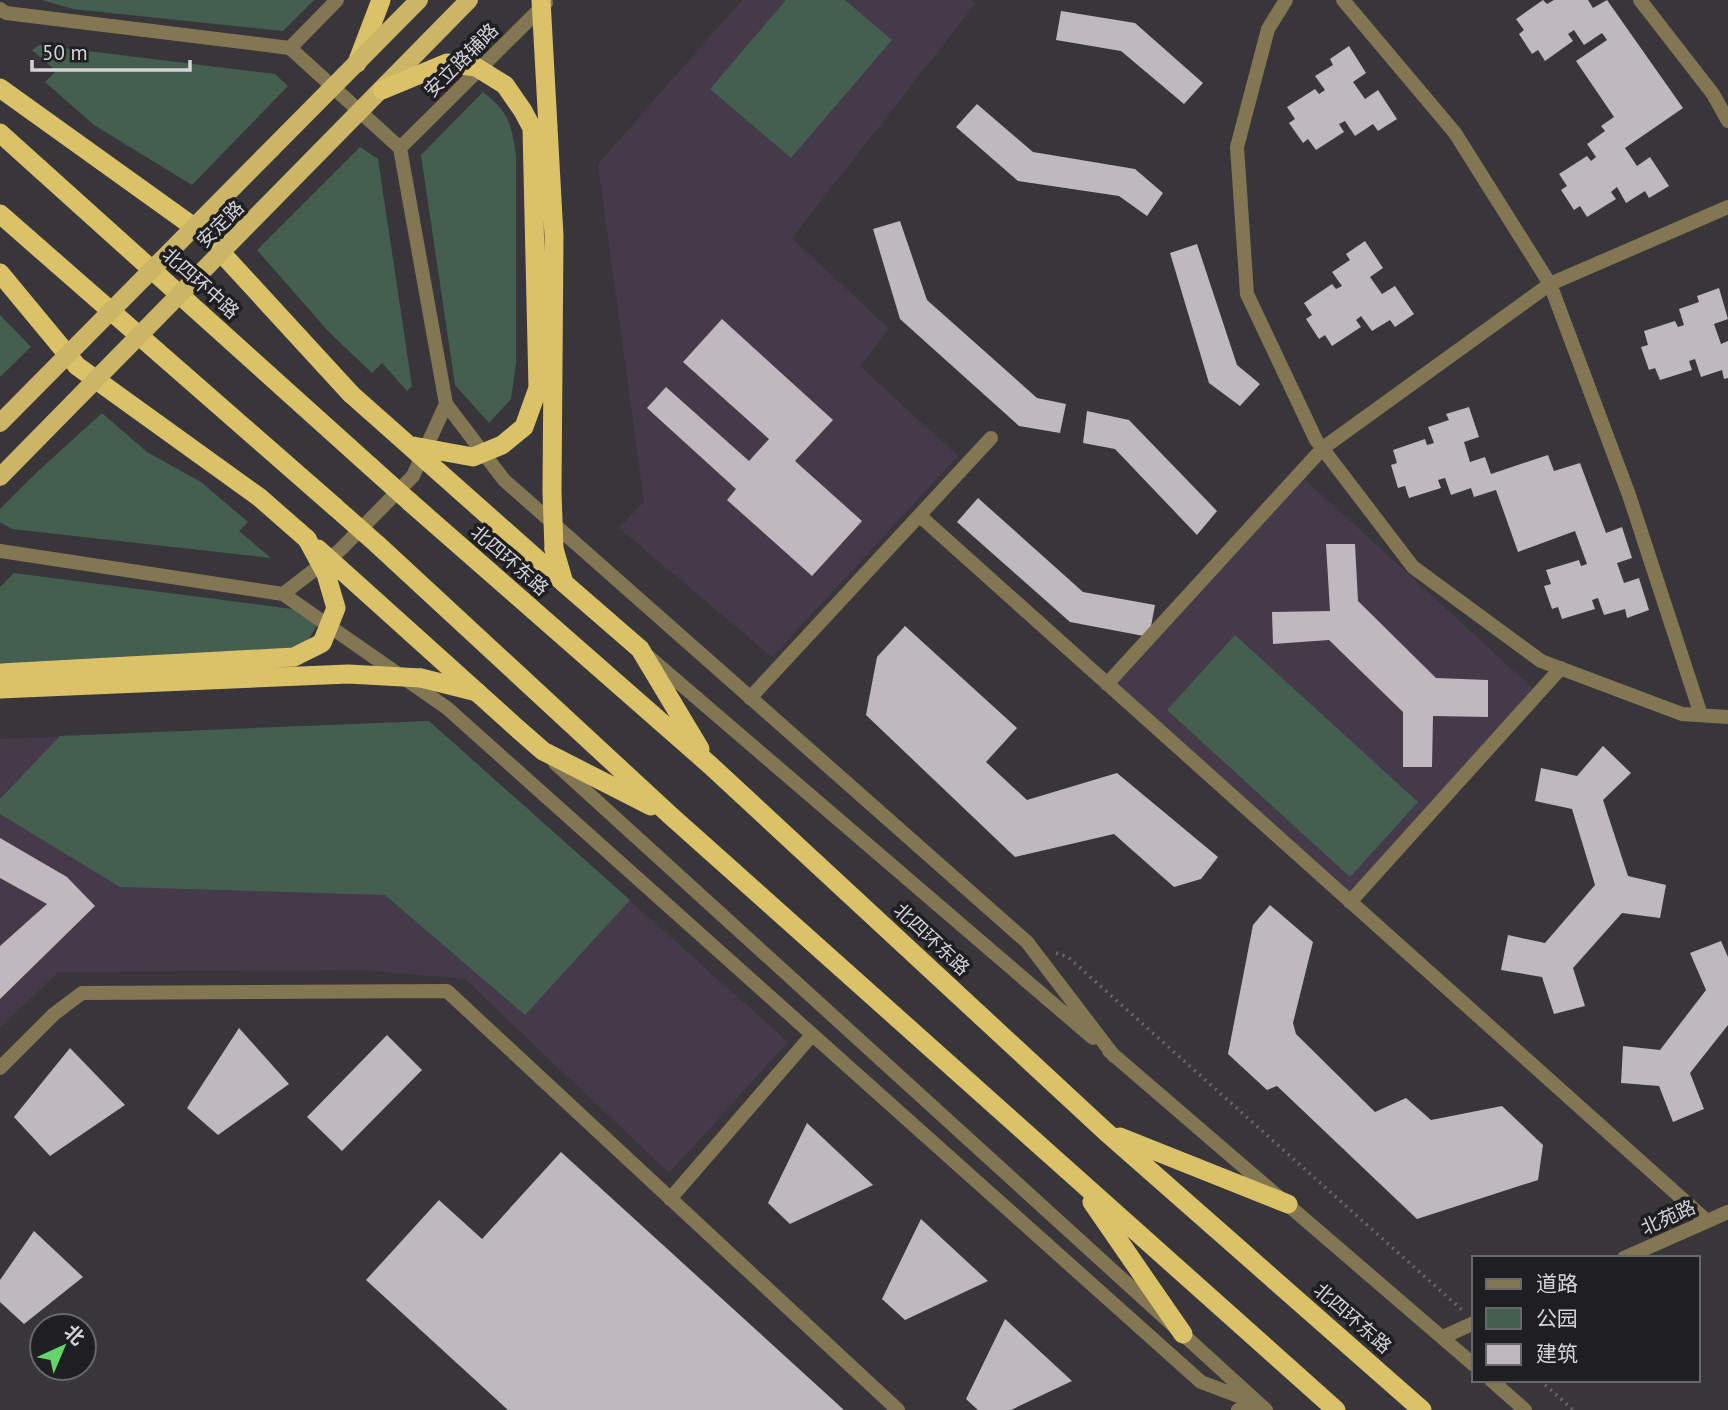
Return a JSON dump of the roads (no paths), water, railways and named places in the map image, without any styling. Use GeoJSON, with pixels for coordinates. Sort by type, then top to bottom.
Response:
{"type":"FeatureCollection","features":[{"type":"Feature","properties":{"kind":"highway"},"geometry":{"type":"LineString","coordinates":[[357,63],[381,0]]}},
{"type":"Feature","properties":{"kind":"highway"},"geometry":{"type":"LineString","coordinates":[[541,0],[554,236],[552,504],[554,549],[564,583]]}},
{"type":"Feature","properties":{"kind":"highway"},"geometry":{"type":"LineString","coordinates":[[382,90],[447,63],[476,66],[505,85],[532,128],[538,388],[524,427],[502,445],[473,457],[413,446]]}},
{"type":"Feature","properties":{"kind":"highway"},"geometry":{"type":"LineString","coordinates":[[2,90],[205,235],[351,394],[640,649],[710,765]]}},
{"type":"Feature","properties":{"kind":"highway","name":"北四环中路"},"geometry":{"type":"LineString","coordinates":[[0,133],[410,502]]}},
{"type":"Feature","properties":{"kind":"highway"},"geometry":{"type":"LineString","coordinates":[[0,214],[378,545],[671,816],[1336,1410]]}},
{"type":"Feature","properties":{"kind":"highway"},"geometry":{"type":"LineString","coordinates":[[0,273],[77,366],[259,497],[543,751],[671,816]]}},
{"type":"Feature","properties":{"kind":"highway","name":"北四环东路"},"geometry":{"type":"LineString","coordinates":[[410,502],[710,765],[1105,1131],[1422,1410]]}},
{"type":"Feature","properties":{"kind":"highway"},"geometry":{"type":"LineString","coordinates":[[0,673],[294,657],[322,643],[336,608],[326,574],[307,539]]}},
{"type":"Feature","properties":{"kind":"highway"},"geometry":{"type":"LineString","coordinates":[[0,689],[348,674],[421,678],[477,691]]}},
{"type":"Feature","properties":{"kind":"highway"},"geometry":{"type":"LineString","coordinates":[[1105,1131],[1288,1204]]}},
{"type":"Feature","properties":{"kind":"highway"},"geometry":{"type":"LineString","coordinates":[[1073,1175],[1183,1334]]}},
{"type":"Feature","properties":{"kind":"main road","name":"安定路"},"geometry":{"type":"LineString","coordinates":[[0,423],[419,0]]}},
{"type":"Feature","properties":{"kind":"main road","name":"安定路"},"geometry":{"type":"LineString","coordinates":[[0,477],[469,0]]}},
{"type":"Feature","properties":{"kind":"street"},"geometry":{"type":"LineString","coordinates":[[290,48],[337,0]]}},
{"type":"Feature","properties":{"kind":"street","name":"安立路辅路"},"geometry":{"type":"LineString","coordinates":[[400,148],[549,0]]}},
{"type":"Feature","properties":{"kind":"street"},"geometry":{"type":"LineString","coordinates":[[1286,0],[1268,29],[1237,147],[1247,294],[1316,440],[1413,567],[1541,661],[1682,714],[1728,717]]}},
{"type":"Feature","properties":{"kind":"street"},"geometry":{"type":"LineString","coordinates":[[1343,0],[1455,133],[1550,284],[1629,495],[1701,715]]}},
{"type":"Feature","properties":{"kind":"street"},"geometry":{"type":"LineString","coordinates":[[1640,0],[1713,94],[1728,121]]}},
{"type":"Feature","properties":{"kind":"street"},"geometry":{"type":"LineString","coordinates":[[2,13],[290,48],[400,148],[446,404],[503,480],[1027,942],[1114,1056]]}},
{"type":"Feature","properties":{"kind":"street"},"geometry":{"type":"LineString","coordinates":[[1107,684],[1323,448],[1550,284],[1728,207]]}},
{"type":"Feature","properties":{"kind":"street"},"geometry":{"type":"LineString","coordinates":[[283,594],[339,551],[413,476],[446,404]]}},
{"type":"Feature","properties":{"kind":"street"},"geometry":{"type":"LineString","coordinates":[[750,698],[991,438]]}},
{"type":"Feature","properties":{"kind":"street"},"geometry":{"type":"LineString","coordinates":[[920,516],[1707,1221]]}},
{"type":"Feature","properties":{"kind":"street"},"geometry":{"type":"LineString","coordinates":[[0,551],[283,594],[447,708],[1201,1382],[1261,1406]]}},
{"type":"Feature","properties":{"kind":"street","name":"北四环东路"},"geometry":{"type":"LineString","coordinates":[[640,649],[1472,1363]]}},
{"type":"Feature","properties":{"kind":"street"},"geometry":{"type":"LineString","coordinates":[[1350,902],[1561,668]]}},
{"type":"Feature","properties":{"kind":"street"},"geometry":{"type":"LineString","coordinates":[[543,751],[1261,1406]]}},
{"type":"Feature","properties":{"kind":"street"},"geometry":{"type":"LineString","coordinates":[[0,1068],[54,1014],[82,993],[447,991],[898,1410]]}},
{"type":"Feature","properties":{"kind":"street"},"geometry":{"type":"LineString","coordinates":[[670,1199],[812,1035]]}},
{"type":"Feature","properties":{"kind":"street","name":"北苑路"},"geometry":{"type":"LineString","coordinates":[[1628,1256],[1728,1212]]}},
{"type":"Feature","properties":{"kind":"street"},"geometry":{"type":"LineString","coordinates":[[1443,1337],[1472,1325]]}},
{"type":"Feature","properties":{"kind":"street"},"geometry":{"type":"LineString","coordinates":[[1494,1382],[1525,1410]]}},
{"type":"Feature","properties":{"kind":"street"},"geometry":{"type":"LineString","coordinates":[[1238,1410],[1261,1406]]}}]}
